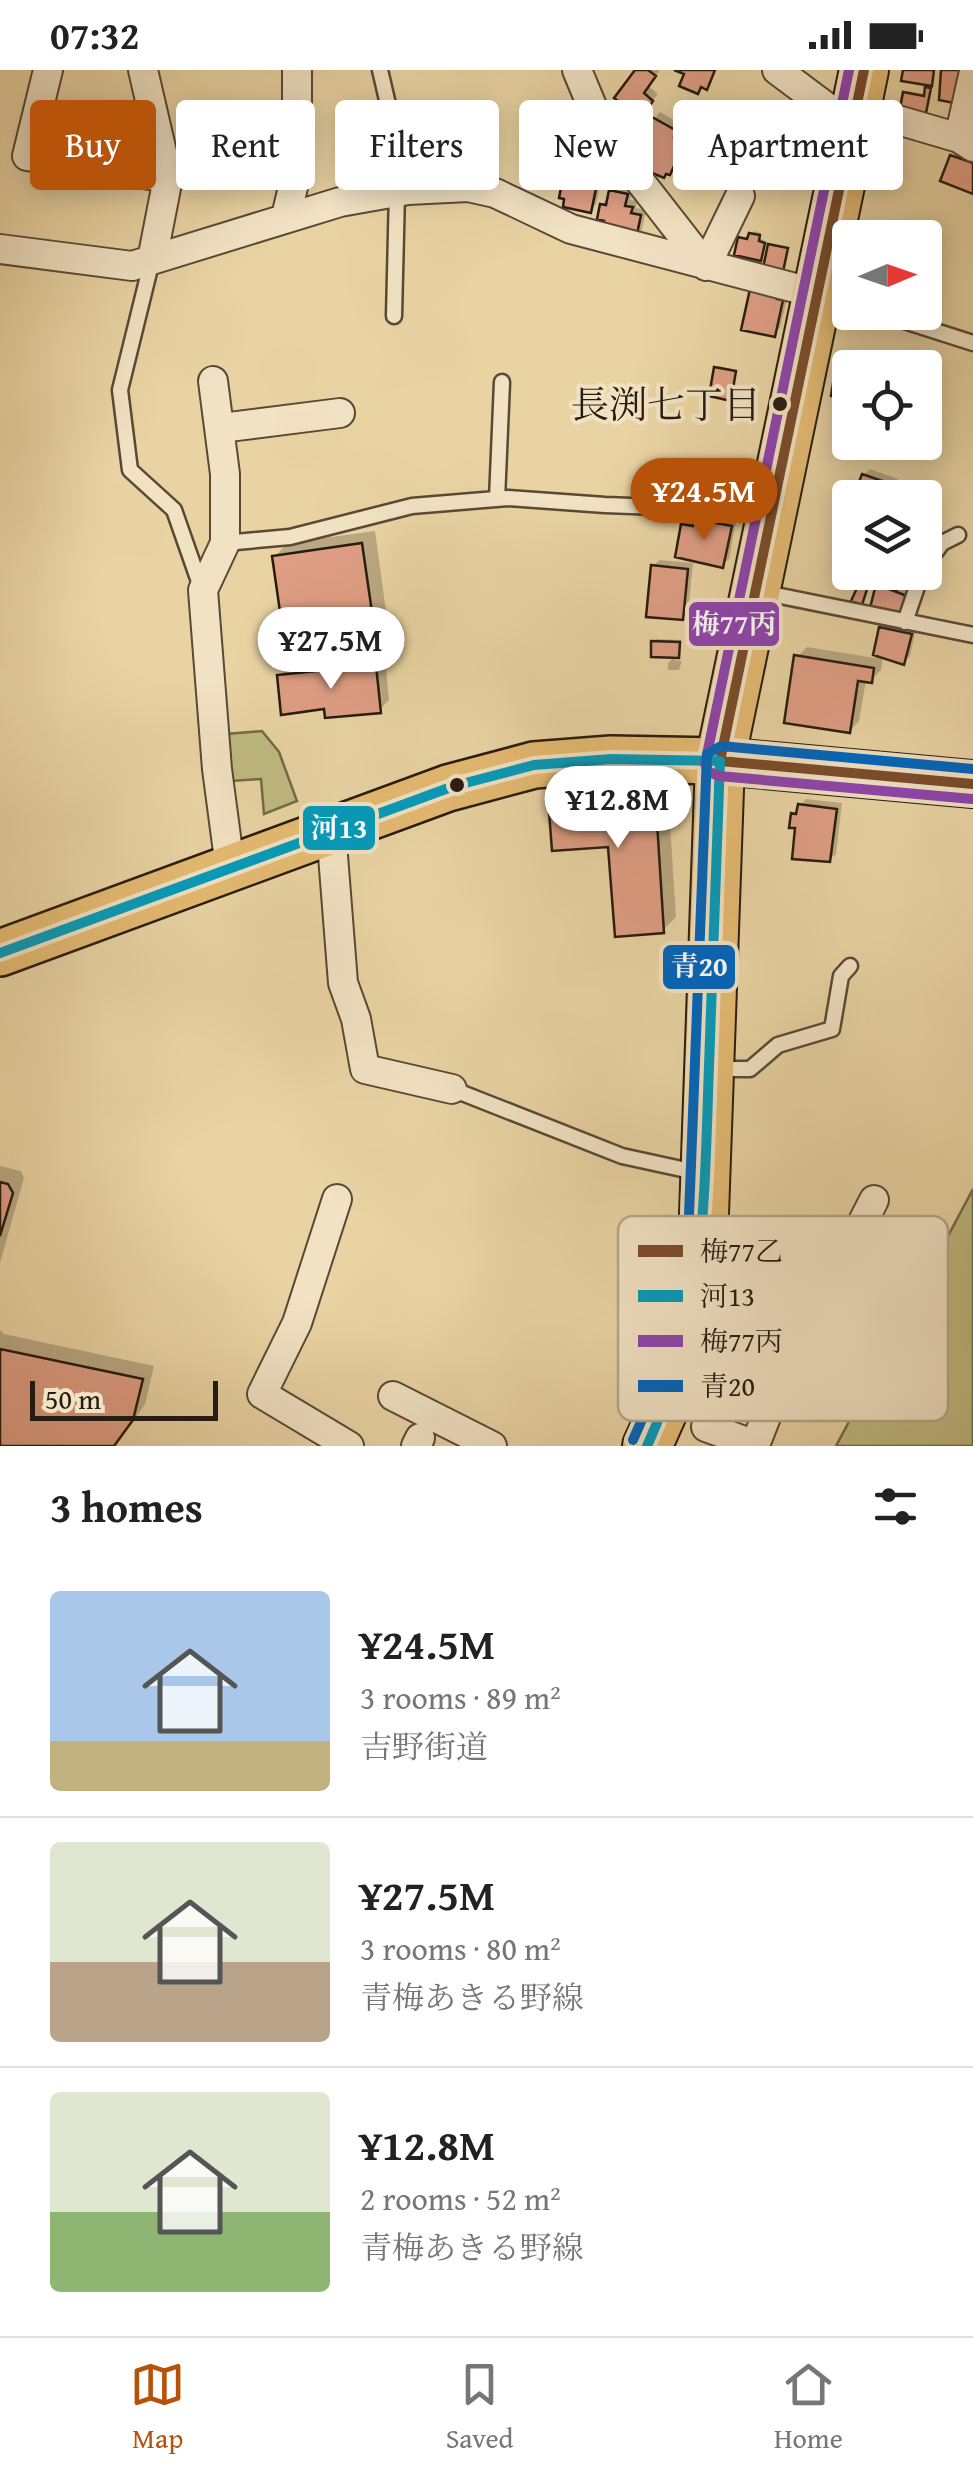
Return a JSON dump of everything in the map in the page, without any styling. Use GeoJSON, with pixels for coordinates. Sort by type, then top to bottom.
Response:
{"type":"FeatureCollection","features":[{"type":"Feature","properties":{"kind":"highway"},"geometry":{"type":"LineString","coordinates":[[844,220],[847,190]]}},
{"type":"Feature","properties":{"kind":"highway"},"geometry":{"type":"LineString","coordinates":[[704,1216],[720,761],[773,511],[832,306]]}},
{"type":"Feature","properties":{"kind":"highway"},"geometry":{"type":"LineString","coordinates":[[647,1446],[658,1421]]}},
{"type":"Feature","properties":{"kind":"main road"},"geometry":{"type":"LineString","coordinates":[[0,953],[454,786],[534,765],[611,759],[720,761],[973,784]]}},
{"type":"Feature","properties":{"kind":"street"},"geometry":{"type":"LineString","coordinates":[[48,70],[27,156],[168,178]]}},
{"type":"Feature","properties":{"kind":"street"},"geometry":{"type":"LineString","coordinates":[[144,70],[168,178],[152,260]]}},
{"type":"Feature","properties":{"kind":"street"},"geometry":{"type":"LineString","coordinates":[[286,217],[297,170],[296,70]]}},
{"type":"Feature","properties":{"kind":"street"},"geometry":{"type":"LineString","coordinates":[[577,70],[604,135],[706,266]]}},
{"type":"Feature","properties":{"kind":"street"},"geometry":{"type":"LineString","coordinates":[[776,70],[853,100]]}},
{"type":"Feature","properties":{"kind":"street"},"geometry":{"type":"LineString","coordinates":[[903,119],[966,142],[973,76]]}},
{"type":"Feature","properties":{"kind":"street"},"geometry":{"type":"LineString","coordinates":[[0,249],[132,266],[340,202],[402,191],[468,186],[496,193],[572,228],[832,298]]}},
{"type":"Feature","properties":{"kind":"street"},"geometry":{"type":"LineString","coordinates":[[706,266],[740,196]]}},
{"type":"Feature","properties":{"kind":"street"},"geometry":{"type":"LineString","coordinates":[[213,380],[221,428],[225,543],[203,590],[217,770],[230,867]]}},
{"type":"Feature","properties":{"kind":"street"},"geometry":{"type":"LineString","coordinates":[[221,428],[340,413]]}},
{"type":"Feature","properties":{"kind":"street"},"geometry":{"type":"LineString","coordinates":[[331,830],[343,983],[356,1020],[365,1069],[452,1089]]}},
{"type":"Feature","properties":{"kind":"street"},"geometry":{"type":"LineString","coordinates":[[337,1199],[297,1323],[262,1394],[349,1446]]}},
{"type":"Feature","properties":{"kind":"street"},"geometry":{"type":"LineString","coordinates":[[866,1216],[874,1200]]}},
{"type":"Feature","properties":{"kind":"street"},"geometry":{"type":"LineString","coordinates":[[393,1396],[492,1446]]}},
{"type":"Feature","properties":{"kind":"street"},"geometry":{"type":"LineString","coordinates":[[708,1421],[706,1427],[755,1445],[764,1421]]}},
{"type":"Feature","properties":{"kind":"lane"},"geometry":{"type":"LineString","coordinates":[[380,70],[402,191],[394,316]]}},
{"type":"Feature","properties":{"kind":"lane"},"geometry":{"type":"LineString","coordinates":[[152,260],[120,390],[130,470],[174,510],[203,590]]}},
{"type":"Feature","properties":{"kind":"lane"},"geometry":{"type":"LineString","coordinates":[[932,330],[973,343]]}},
{"type":"Feature","properties":{"kind":"lane"},"geometry":{"type":"LineString","coordinates":[[497,498],[502,382]]}},
{"type":"Feature","properties":{"kind":"lane"},"geometry":{"type":"LineString","coordinates":[[225,543],[290,537],[412,506],[497,498],[773,511]]}},
{"type":"Feature","properties":{"kind":"lane"},"geometry":{"type":"LineString","coordinates":[[942,543],[958,535]]}},
{"type":"Feature","properties":{"kind":"lane"},"geometry":{"type":"LineString","coordinates":[[904,622],[916,590]]}},
{"type":"Feature","properties":{"kind":"lane"},"geometry":{"type":"LineString","coordinates":[[756,591],[973,635]]}},
{"type":"Feature","properties":{"kind":"lane"},"geometry":{"type":"LineString","coordinates":[[710,1069],[750,1069],[778,1045],[832,1029],[841,976],[850,966]]}},
{"type":"Feature","properties":{"kind":"lane"},"geometry":{"type":"LineString","coordinates":[[452,1089],[622,1156],[705,1174]]}},
{"type":"Feature","properties":{"kind":"shaded area"},"geometry":{"type":"Polygon","coordinates":[[[262,731],[279,752],[297,801],[264,814],[261,779],[232,781],[227,734],[262,731]]]}},
{"type":"Feature","properties":{"kind":"shaded area"},"geometry":{"type":"Polygon","coordinates":[[[973,1189],[973,1446],[836,1446],[849,1421],[948,1421],[948,1236],[973,1189]]]}},
{"type":"Feature","properties":{"kind":"building"},"geometry":{"type":"Polygon","coordinates":[[[635,70],[648,70],[656,76],[644,93],[652,100],[614,98],[635,70]]]}},
{"type":"Feature","properties":{"kind":"building"},"geometry":{"type":"Polygon","coordinates":[[[674,70],[715,70],[707,90],[701,87],[698,94],[679,86],[684,74],[674,70]]]}},
{"type":"Feature","properties":{"kind":"building"},"geometry":{"type":"Polygon","coordinates":[[[903,70],[934,70],[932,86],[901,81],[903,70]]]}},
{"type":"Feature","properties":{"kind":"building"},"geometry":{"type":"Polygon","coordinates":[[[941,70],[966,70],[959,104],[939,100],[941,70]]]}},
{"type":"Feature","properties":{"kind":"building"},"geometry":{"type":"Polygon","coordinates":[[[925,87],[931,88],[926,113],[903,109],[903,92],[924,96],[925,87]]]}},
{"type":"Feature","properties":{"kind":"building"},"geometry":{"type":"Polygon","coordinates":[[[653,118],[673,129],[673,168],[664,178],[653,173],[653,118]]]}},
{"type":"Feature","properties":{"kind":"building"},"geometry":{"type":"Polygon","coordinates":[[[950,155],[973,163],[973,194],[940,181],[950,155]]]}},
{"type":"Feature","properties":{"kind":"building"},"geometry":{"type":"Polygon","coordinates":[[[561,190],[596,190],[591,213],[563,207],[564,199],[559,198],[561,190]]]}},
{"type":"Feature","properties":{"kind":"building"},"geometry":{"type":"Polygon","coordinates":[[[609,190],[628,194],[625,206],[633,207],[631,213],[641,215],[636,239],[602,231],[604,221],[597,219],[600,204],[606,205],[609,190]]]}},
{"type":"Feature","properties":{"kind":"building"},"geometry":{"type":"Polygon","coordinates":[[[749,233],[760,235],[759,241],[765,243],[761,261],[734,255],[738,237],[747,239],[749,233]]]}},
{"type":"Feature","properties":{"kind":"building"},"geometry":{"type":"Polygon","coordinates":[[[768,244],[788,248],[783,272],[763,268],[768,244]]]}},
{"type":"Feature","properties":{"kind":"building"},"geometry":{"type":"Polygon","coordinates":[[[750,289],[778,295],[777,299],[783,300],[775,337],[741,330],[750,289]]]}},
{"type":"Feature","properties":{"kind":"building"},"geometry":{"type":"Polygon","coordinates":[[[714,367],[736,371],[731,401],[709,396],[714,367]]]}},
{"type":"Feature","properties":{"kind":"building"},"geometry":{"type":"Polygon","coordinates":[[[693,464],[747,476],[742,495],[688,484],[693,464]]]}},
{"type":"Feature","properties":{"kind":"building"},"geometry":{"type":"Polygon","coordinates":[[[695,519],[732,526],[723,568],[675,557],[681,524],[693,526],[695,519]]]}},
{"type":"Feature","properties":{"kind":"building"},"geometry":{"type":"Polygon","coordinates":[[[362,543],[374,626],[319,634],[323,656],[287,660],[272,556],[362,543]]]}},
{"type":"Feature","properties":{"kind":"building"},"geometry":{"type":"Polygon","coordinates":[[[651,565],[688,569],[683,620],[646,617],[651,565]]]}},
{"type":"Feature","properties":{"kind":"building"},"geometry":{"type":"Polygon","coordinates":[[[856,590],[867,590],[862,605],[851,601],[856,590]]]}},
{"type":"Feature","properties":{"kind":"building"},"geometry":{"type":"Polygon","coordinates":[[[874,590],[892,590],[907,596],[900,614],[870,608],[874,590]]]}},
{"type":"Feature","properties":{"kind":"building"},"geometry":{"type":"Polygon","coordinates":[[[879,627],[912,634],[904,665],[873,655],[879,627]]]}},
{"type":"Feature","properties":{"kind":"building"},"geometry":{"type":"Polygon","coordinates":[[[651,641],[680,642],[679,658],[651,657],[651,641]]]}},
{"type":"Feature","properties":{"kind":"building"},"geometry":{"type":"Polygon","coordinates":[[[794,655],[874,668],[872,683],[858,681],[850,733],[784,723],[794,655]]]}},
{"type":"Feature","properties":{"kind":"building"},"geometry":{"type":"Polygon","coordinates":[[[376,665],[381,713],[325,718],[324,709],[281,715],[277,675],[376,665]]]}},
{"type":"Feature","properties":{"kind":"building"},"geometry":{"type":"Polygon","coordinates":[[[655,790],[664,933],[615,937],[608,847],[552,851],[548,798],[655,790]]]}},
{"type":"Feature","properties":{"kind":"building"},"geometry":{"type":"Polygon","coordinates":[[[798,804],[837,809],[830,862],[792,859],[795,828],[789,828],[791,813],[796,814],[798,804]]]}},
{"type":"Feature","properties":{"kind":"building"},"geometry":{"type":"Polygon","coordinates":[[[0,1182],[8,1184],[13,1193],[0,1236],[0,1182]]]}},
{"type":"Feature","properties":{"kind":"building"},"geometry":{"type":"Polygon","coordinates":[[[0,1349],[143,1379],[133,1420],[114,1446],[0,1446],[0,1349]]]}},
{"type":"Feature","properties":{"kind":"transit line","name":"梅77丙"},"geometry":{"type":"LineString","coordinates":[[849,70],[705,764],[709,772],[719,776],[972,799]]}},
{"type":"Feature","properties":{"kind":"transit line","name":"梅77乙"},"geometry":{"type":"LineString","coordinates":[[720,761],[864,70]]}},
{"type":"Feature","properties":{"kind":"transit line","name":"青20"},"geometry":{"type":"LineString","coordinates":[[689,1216],[707,754],[721,746],[973,769]]}},
{"type":"Feature","properties":{"kind":"transit line","name":"河13"},"geometry":{"type":"LineString","coordinates":[[0,953],[454,786],[534,765],[611,759],[720,761],[703,1216]]}},
{"type":"Feature","properties":{"kind":"transit line","name":"梅77乙"},"geometry":{"type":"LineString","coordinates":[[720,761],[973,784]]}},
{"type":"Feature","properties":{"kind":"transit line","name":"青20"},"geometry":{"type":"LineString","coordinates":[[633,1440],[641,1421]]}},
{"type":"Feature","properties":{"kind":"transit line","name":"河13"},"geometry":{"type":"LineString","coordinates":[[647,1446],[657,1421]]}},
{"type":"Feature","properties":{"kind":"place","name":"長渕七丁目"},"geometry":{"type":"Point","coordinates":[780,404]}}]}
